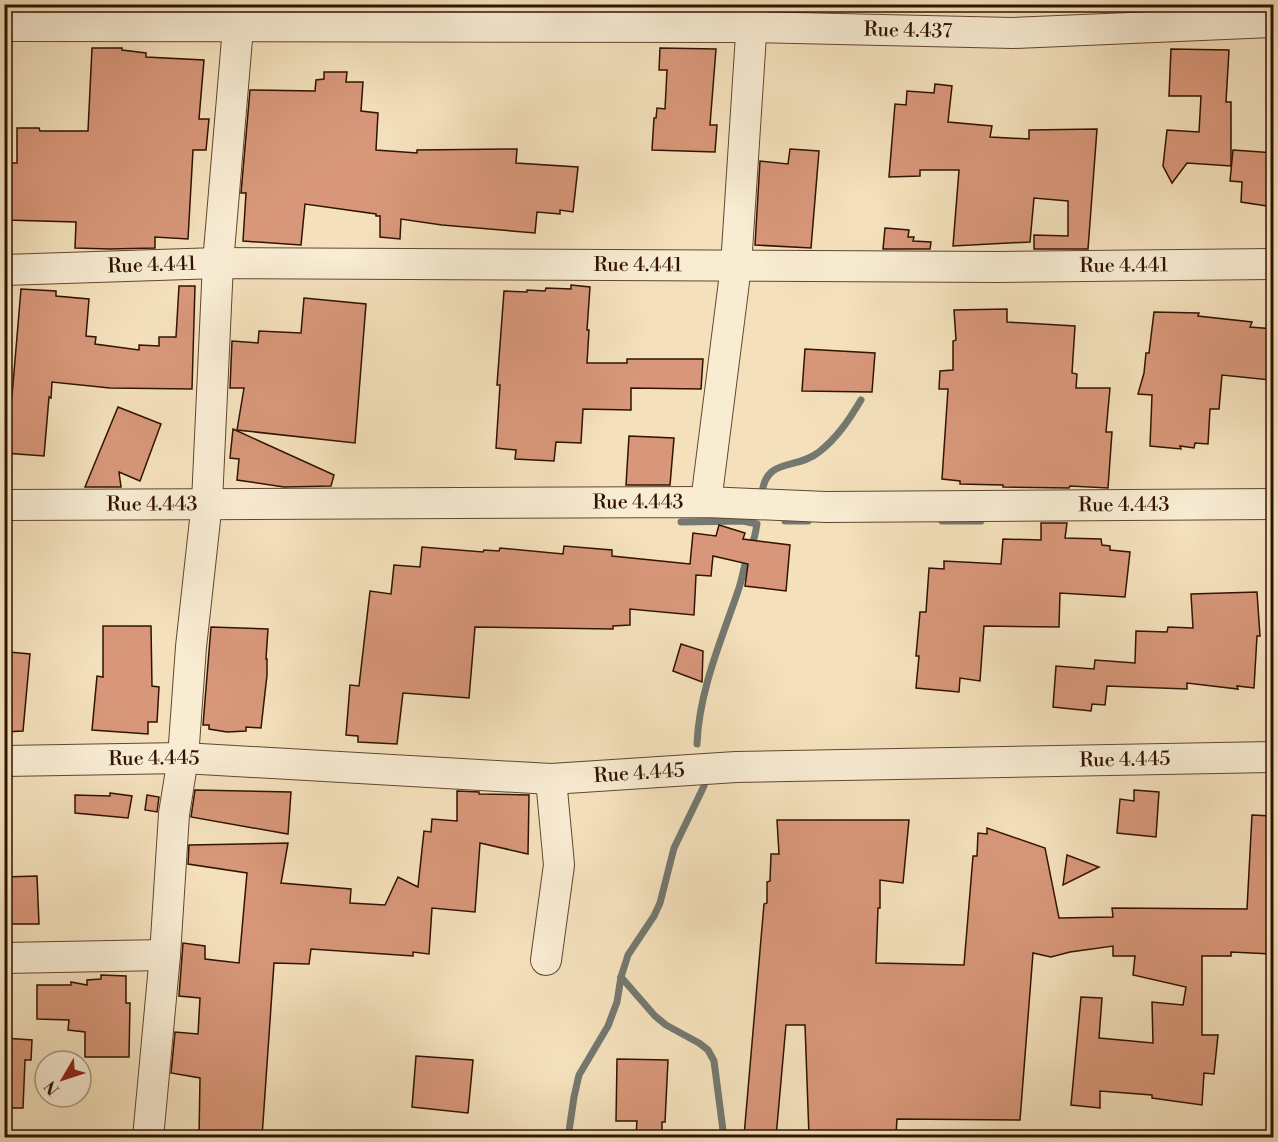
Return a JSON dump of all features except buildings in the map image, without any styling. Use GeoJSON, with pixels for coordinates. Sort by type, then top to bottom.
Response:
{"type":"FeatureCollection","features":[{"type":"Feature","properties":{"kind":"street","name":"Rue 4.437"},"geometry":{"type":"LineString","coordinates":[[4,26],[239,16],[752,16],[1013,33],[1274,22]]}},
{"type":"Feature","properties":{"kind":"street"},"geometry":{"type":"LineString","coordinates":[[148,1137],[165,955],[174,814],[183,758],[191,647],[207,502],[219,263],[239,16]]}},
{"type":"Feature","properties":{"kind":"street"},"geometry":{"type":"LineString","coordinates":[[706,502],[736,266],[752,16]]}},
{"type":"Feature","properties":{"kind":"street","name":"Rue 4.441"},"geometry":{"type":"LineString","coordinates":[[4,270],[219,263],[999,267],[1274,264]]}},
{"type":"Feature","properties":{"kind":"street","name":"Rue 4.443"},"geometry":{"type":"LineString","coordinates":[[4,505],[207,502],[706,502],[826,507],[1274,504]]}},
{"type":"Feature","properties":{"kind":"street","name":"Rue 4.445"},"geometry":{"type":"LineString","coordinates":[[4,761],[183,758],[551,778],[736,767],[1274,757]]}},
{"type":"Feature","properties":{"kind":"street"},"geometry":{"type":"LineString","coordinates":[[546,960],[559,865],[551,778]]}},
{"type":"Feature","properties":{"kind":"street"},"geometry":{"type":"LineString","coordinates":[[4,958],[165,955]]}},
{"type":"Feature","properties":{"kind":"waterway"},"geometry":{"type":"LineString","coordinates":[[762,493],[765,482],[776,469],[810,457],[825,447],[852,415],[861,400]]}},
{"type":"Feature","properties":{"kind":"waterway"},"geometry":{"type":"LineString","coordinates":[[681,522],[743,521],[757,524],[740,586],[706,685],[697,744]]}},
{"type":"Feature","properties":{"kind":"waterway"},"geometry":{"type":"LineString","coordinates":[[785,521],[808,521]]}},
{"type":"Feature","properties":{"kind":"waterway"},"geometry":{"type":"LineString","coordinates":[[942,521],[981,521]]}},
{"type":"Feature","properties":{"kind":"waterway"},"geometry":{"type":"LineString","coordinates":[[568,1138],[579,1075],[608,1026],[617,1002],[621,977],[628,955],[660,903],[674,848],[704,786]]}},
{"type":"Feature","properties":{"kind":"waterway"},"geometry":{"type":"LineString","coordinates":[[621,977],[655,1016],[708,1050],[714,1061],[724,1138]]}}]}
